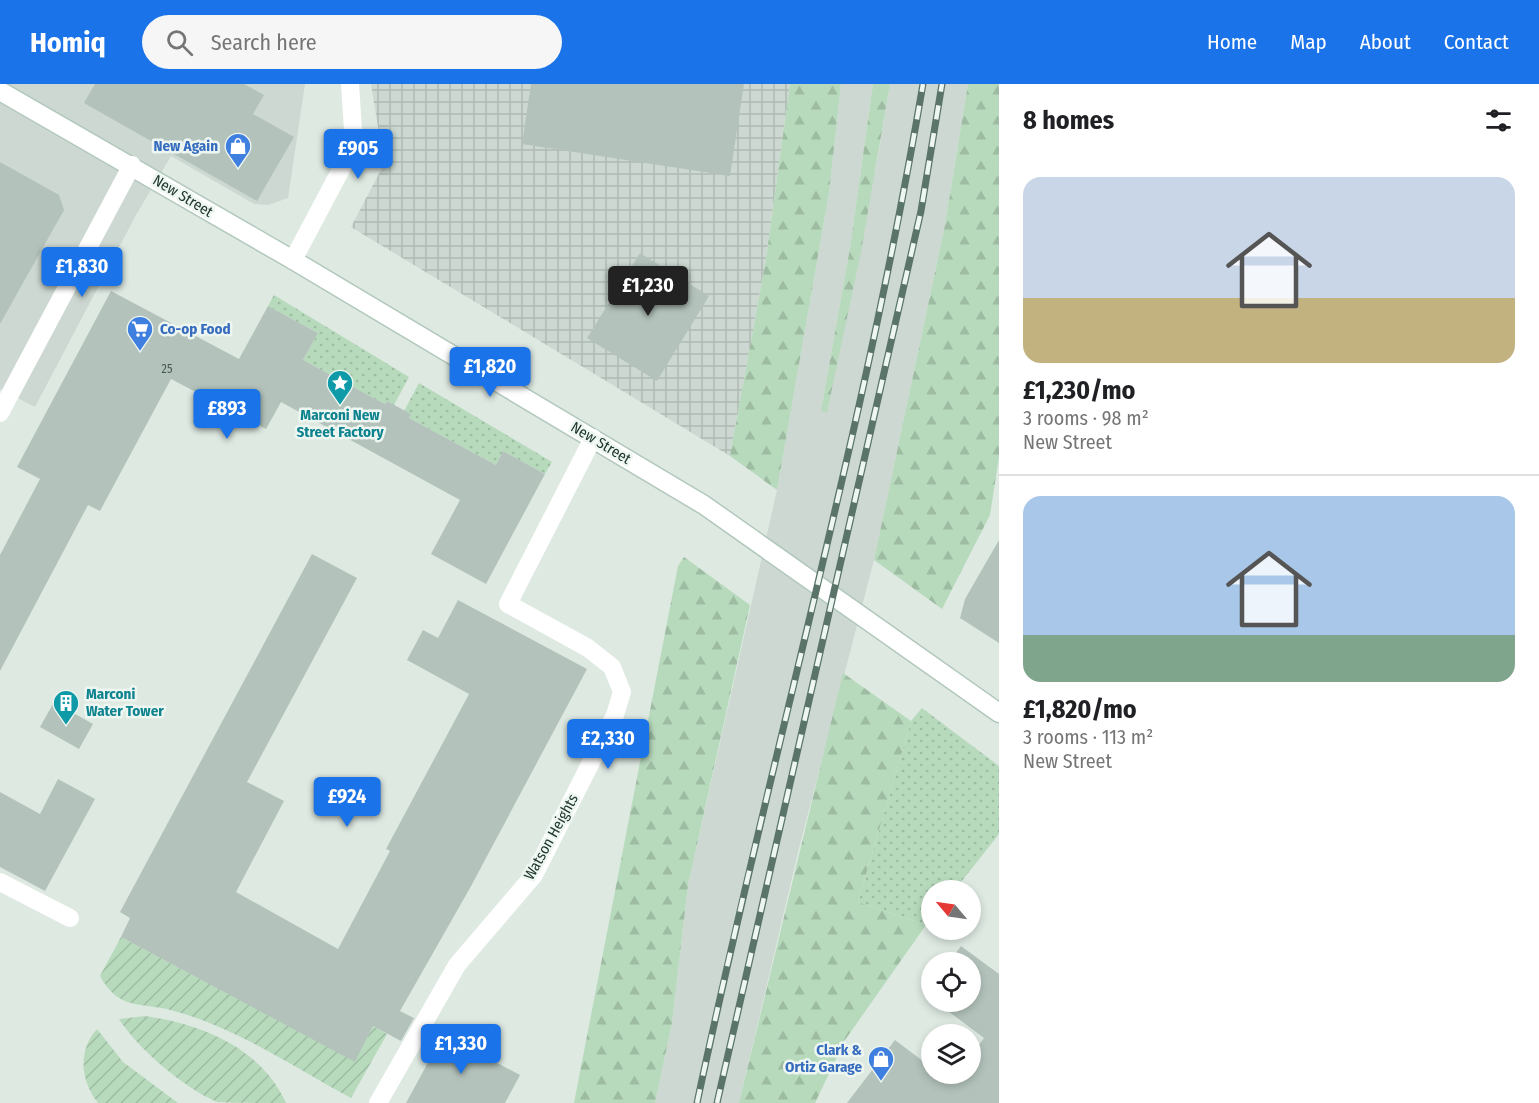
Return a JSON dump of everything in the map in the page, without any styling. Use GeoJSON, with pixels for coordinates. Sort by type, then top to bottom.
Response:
{"type":"FeatureCollection","features":[{"type":"Feature","properties":{"kind":"street"},"geometry":{"type":"LineString","coordinates":[[293,260],[354,146],[350,84]]}},
{"type":"Feature","properties":{"kind":"street","name":"New Street"},"geometry":{"type":"LineString","coordinates":[[0,91],[132,165],[293,260],[593,438],[742,530],[999,712]]}},
{"type":"Feature","properties":{"kind":"street"},"geometry":{"type":"LineString","coordinates":[[0,414],[132,165]]}},
{"type":"Feature","properties":{"kind":"street","name":"Watson Heights"},"geometry":{"type":"LineString","coordinates":[[378,1103],[457,965],[534,875],[615,715],[622,692],[612,667],[588,648],[508,604],[593,438]]}},
{"type":"Feature","properties":{"kind":"street"},"geometry":{"type":"LineString","coordinates":[[0,882],[70,918]]}},
{"type":"Feature","properties":{"kind":"shaded area"},"geometry":{"type":"Polygon","coordinates":[[[0,84],[305,84],[288,198],[268,205],[254,204],[171,156],[136,215],[35,407],[0,389],[0,84]]]}},
{"type":"Feature","properties":{"kind":"shaded area"},"geometry":{"type":"Polygon","coordinates":[[[371,84],[790,84],[766,259],[730,456],[351,227],[384,164],[371,84]]]}},
{"type":"Feature","properties":{"kind":"shaded area"},"geometry":{"type":"Polygon","coordinates":[[[841,84],[873,84],[850,248],[821,411],[876,167],[890,84],[968,84],[945,225],[874,560],[798,852],[739,1103],[655,1103],[672,1023],[688,885],[777,490],[829,193],[841,84]]]}},
{"type":"Feature","properties":{"kind":"green space"},"geometry":{"type":"Polygon","coordinates":[[[790,84],[841,84],[829,193],[777,490],[730,456],[766,259],[790,84]]]}},
{"type":"Feature","properties":{"kind":"green space"},"geometry":{"type":"Polygon","coordinates":[[[873,84],[890,84],[861,252],[827,412],[821,411],[850,248],[873,84]]]}},
{"type":"Feature","properties":{"kind":"green space"},"geometry":{"type":"Polygon","coordinates":[[[968,84],[999,84],[999,457],[990,515],[942,609],[874,560],[945,225],[968,84]]]}},
{"type":"Feature","properties":{"kind":"green space"},"geometry":{"type":"Polygon","coordinates":[[[274,295],[409,377],[394,405],[387,401],[385,404],[303,360],[318,333],[268,306],[274,295]]]}},
{"type":"Feature","properties":{"kind":"green space"},"geometry":{"type":"Polygon","coordinates":[[[419,383],[552,462],[545,474],[503,451],[496,465],[409,418],[411,414],[404,411],[419,383]]]}},
{"type":"Feature","properties":{"kind":"green space"},"geometry":{"type":"Polygon","coordinates":[[[684,557],[750,605],[688,885],[672,1023],[655,1103],[574,1103],[678,566],[684,557]]]}},
{"type":"Feature","properties":{"kind":"green space"},"geometry":{"type":"Polygon","coordinates":[[[843,673],[911,721],[858,902],[921,923],[921,932],[845,1040],[815,1103],[739,1103],[843,673]]]}},
{"type":"Feature","properties":{"kind":"green space"},"geometry":{"type":"Polygon","coordinates":[[[922,708],[999,766],[999,834],[963,880],[921,880],[921,923],[858,902],[911,721],[922,708]]]}},
{"type":"Feature","properties":{"kind":"green space"},"geometry":{"type":"Polygon","coordinates":[[[121,937],[355,1061],[373,1026],[387,1034],[351,1098],[220,1027],[174,1011],[132,1003],[115,995],[100,976],[121,937]]]}},
{"type":"Feature","properties":{"kind":"green space"},"geometry":{"type":"Polygon","coordinates":[[[145,1016],[188,1025],[228,1042],[261,1067],[275,1084],[286,1103],[217,1102],[204,1096],[150,1055],[119,1019],[145,1016]]]}},
{"type":"Feature","properties":{"kind":"green space"},"geometry":{"type":"Polygon","coordinates":[[[97,1029],[123,1062],[178,1103],[98,1103],[88,1085],[84,1065],[87,1046],[97,1029]]]}},
{"type":"Feature","properties":{"kind":"building","name":"New Again"},"geometry":{"type":"Polygon","coordinates":[[[95,84],[244,84],[264,95],[253,114],[294,137],[257,201],[84,103],[95,84]]]}},
{"type":"Feature","properties":{"kind":"building"},"geometry":{"type":"Polygon","coordinates":[[[531,84],[744,84],[730,176],[522,144],[531,84]]]}},
{"type":"Feature","properties":{"kind":"building"},"geometry":{"type":"Polygon","coordinates":[[[0,162],[59,195],[64,210],[0,324],[0,162]]]}},
{"type":"Feature","properties":{"kind":"building"},"geometry":{"type":"Polygon","coordinates":[[[640,253],[709,296],[657,381],[587,338],[640,253]]]}},
{"type":"Feature","properties":{"kind":"building"},"geometry":{"type":"Polygon","coordinates":[[[111,291],[239,359],[268,306],[318,333],[303,360],[385,404],[387,401],[411,414],[409,418],[496,465],[503,451],[545,474],[486,584],[431,554],[460,500],[281,402],[266,429],[171,379],[100,511],[88,505],[0,671],[0,555],[40,479],[17,467],[111,291]]]}},
{"type":"Feature","properties":{"kind":"building"},"geometry":{"type":"Polygon","coordinates":[[[999,540],[999,643],[960,618],[965,599],[999,540]]]}},
{"type":"Feature","properties":{"kind":"building"},"geometry":{"type":"Polygon","coordinates":[[[312,554],[357,578],[247,782],[284,801],[236,892],[338,949],[390,851],[386,849],[469,694],[407,660],[423,630],[438,638],[458,600],[587,669],[470,888],[400,1011],[414,1018],[401,1041],[373,1026],[355,1062],[121,937],[130,918],[120,912],[312,554]]]}},
{"type":"Feature","properties":{"kind":"building","name":"Marconi Water Tower"},"geometry":{"type":"Polygon","coordinates":[[[54,702],[93,724],[79,749],[40,727],[54,702]]]}},
{"type":"Feature","properties":{"kind":"building"},"geometry":{"type":"Polygon","coordinates":[[[58,779],[95,799],[45,891],[0,867],[0,792],[40,814],[58,779]]]}},
{"type":"Feature","properties":{"kind":"building"},"geometry":{"type":"Polygon","coordinates":[[[961,946],[969,952],[956,952],[961,946]]]}},
{"type":"Feature","properties":{"kind":"building"},"geometry":{"type":"Polygon","coordinates":[[[981,961],[999,974],[999,1103],[847,1103],[895,1040],[921,1060],[921,1084],[981,1084],[981,1042],[984,1038],[981,1036],[981,1024],[965,1024],[949,1012],[981,1012],[981,961]]]}},
{"type":"Feature","properties":{"kind":"building"},"geometry":{"type":"Polygon","coordinates":[[[434,1029],[520,1075],[505,1103],[406,1103],[431,1057],[421,1051],[434,1029]]]}},
{"type":"Feature","properties":{"kind":"railway"},"geometry":{"type":"LineString","coordinates":[[697,1103],[845,468],[900,212],[923,84]]}},
{"type":"Feature","properties":{"kind":"railway"},"geometry":{"type":"LineString","coordinates":[[717,1103],[921,211],[942,84]]}},
{"type":"Feature","properties":{"kind":"place","name":"New Again"},"geometry":{"type":"Point","coordinates":[238,169]}},
{"type":"Feature","properties":{"kind":"place","name":"Co-op Food"},"geometry":{"type":"Point","coordinates":[140,352]}},
{"type":"Feature","properties":{"kind":"place","name":"Marconi New Street Factory"},"geometry":{"type":"Point","coordinates":[340,406]}},
{"type":"Feature","properties":{"kind":"place","name":"Marconi Water Tower"},"geometry":{"type":"Point","coordinates":[66,726]}},
{"type":"Feature","properties":{"kind":"place","name":"Clark & Ortiz Garage"},"geometry":{"type":"Point","coordinates":[881,1082]}}]}
